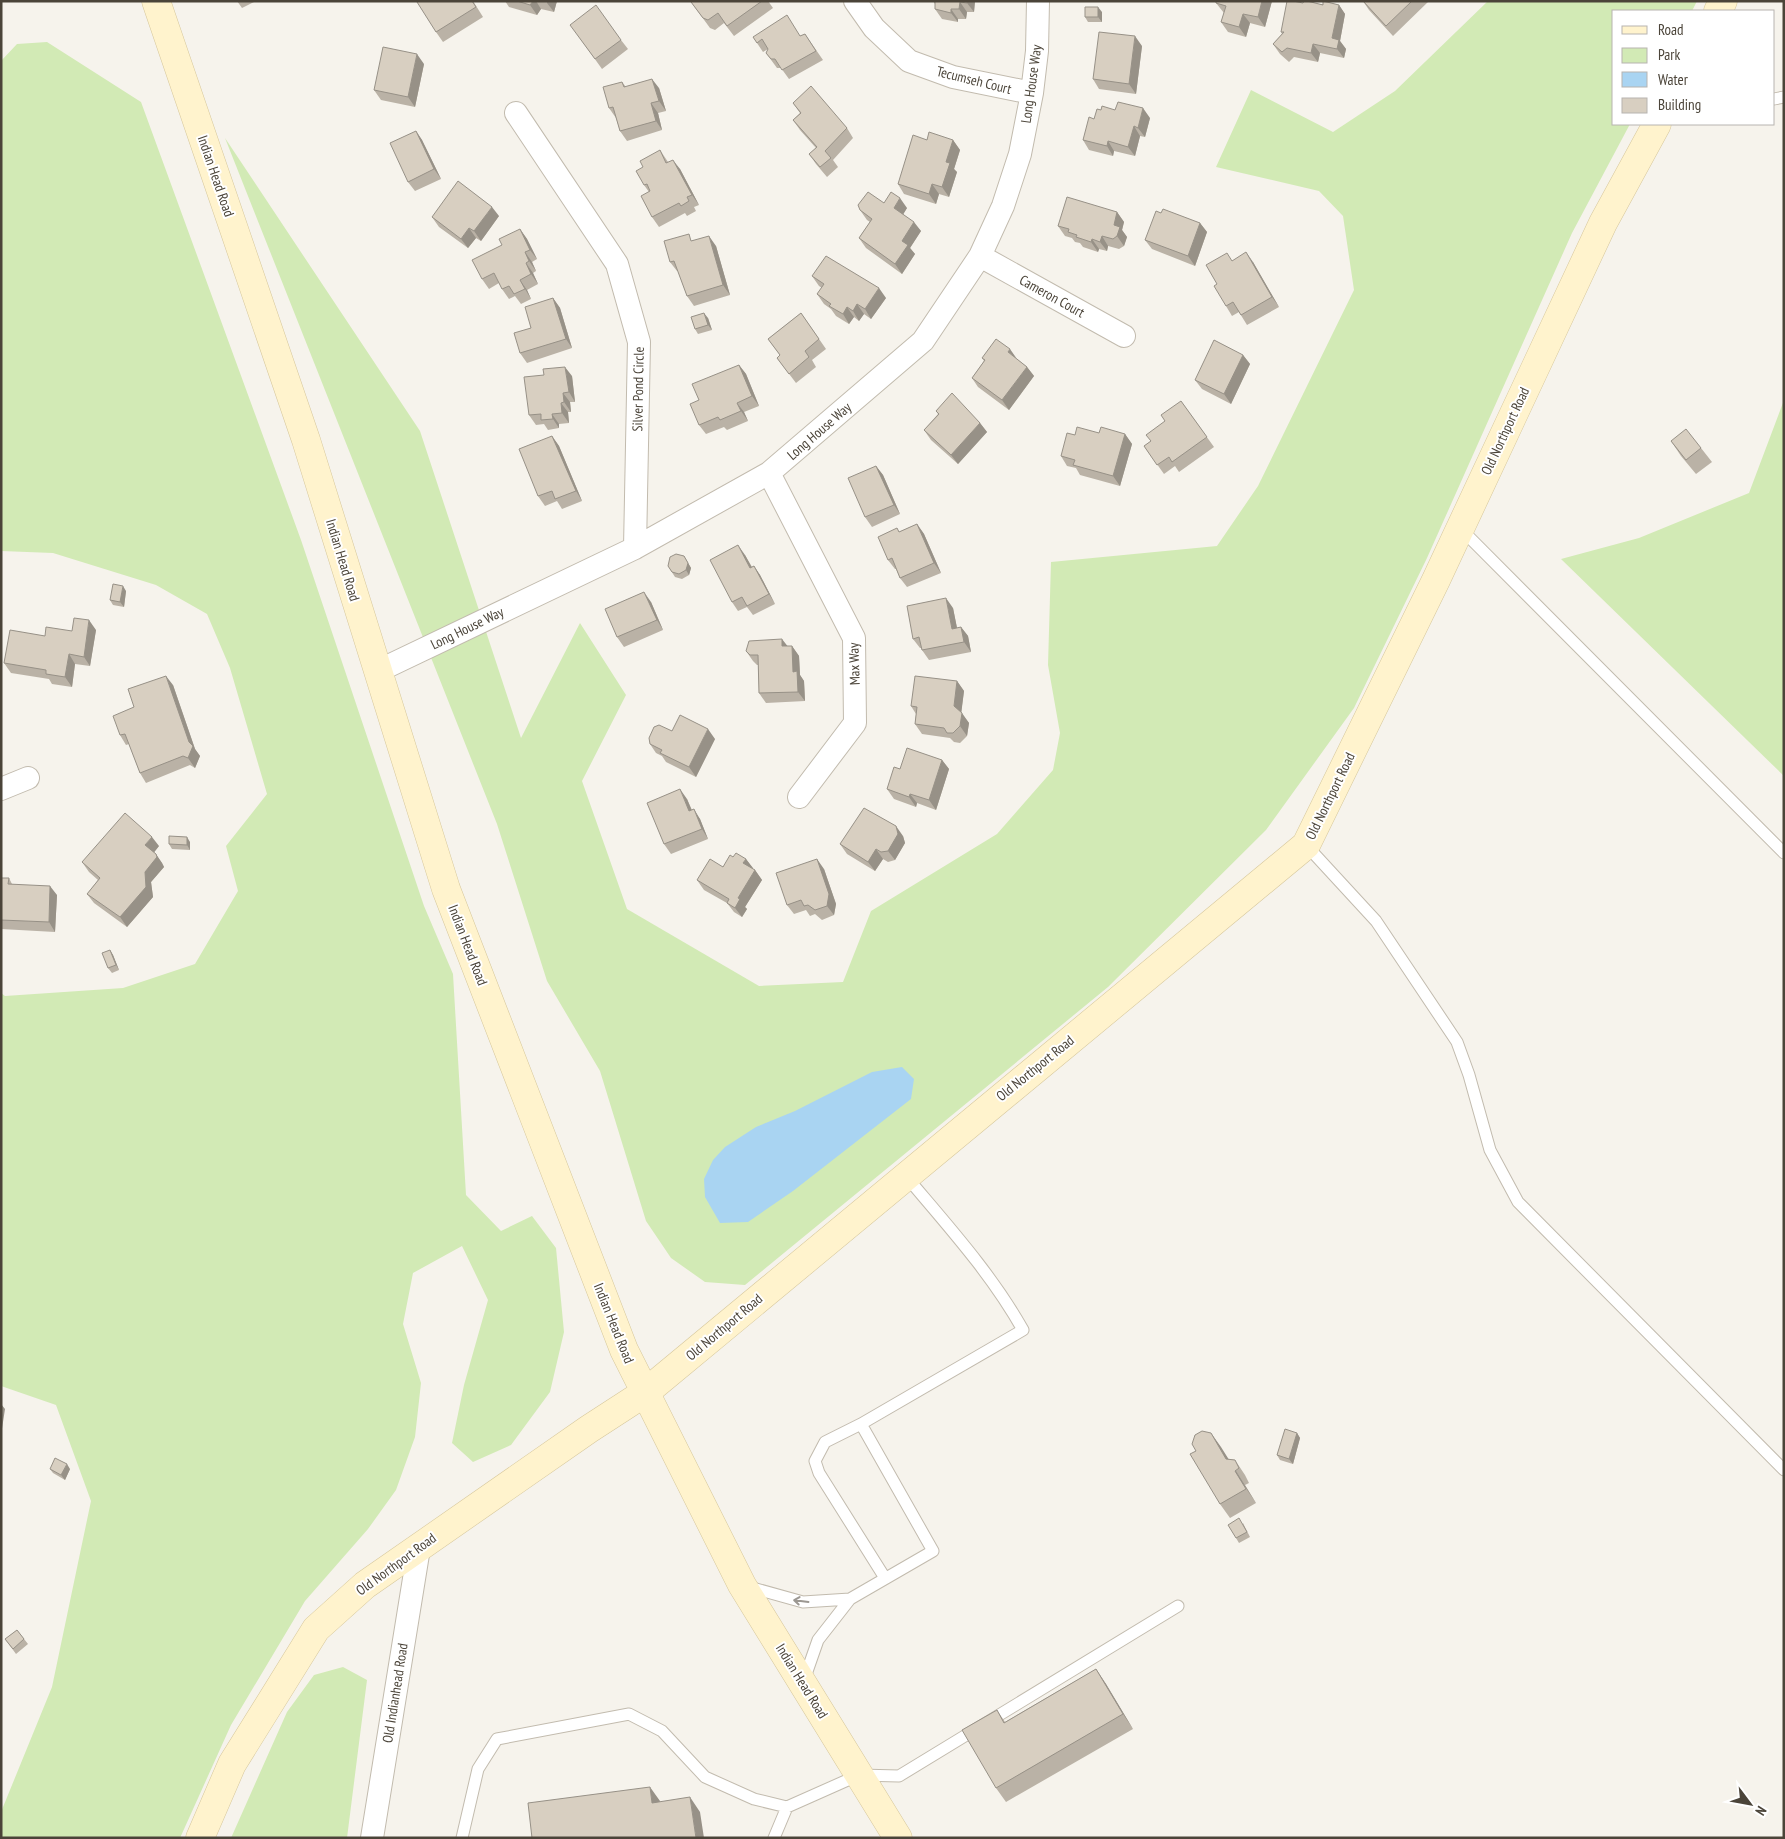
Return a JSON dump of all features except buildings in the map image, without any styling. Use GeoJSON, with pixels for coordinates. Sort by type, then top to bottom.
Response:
{"type":"FeatureCollection","features":[{"type":"Feature","properties":{"kind":"main road","name":"Indian Head Road"},"geometry":{"type":"LineString","coordinates":[[156,1],[306,440],[446,889],[624,1350],[742,1585],[898,1838]]}},
{"type":"Feature","properties":{"kind":"main road","name":"Old Northport Road"},"geometry":{"type":"LineString","coordinates":[[200,1838],[232,1764],[316,1629],[365,1584],[600,1421],[646,1392],[1306,844],[1460,528],[1603,223],[1656,125]]}},
{"type":"Feature","properties":{"kind":"street","name":"Tecumseh Court"},"geometry":{"type":"LineString","coordinates":[[855,1],[874,28],[909,61],[953,77],[1032,93]]}},
{"type":"Feature","properties":{"kind":"street","name":"Long House Way"},"geometry":{"type":"LineString","coordinates":[[378,671],[635,548],[769,474],[923,341],[980,256],[1003,206],[1020,154],[1032,93],[1037,51],[1038,1]]}},
{"type":"Feature","properties":{"kind":"street","name":"Silver Pond Circle"},"geometry":{"type":"LineString","coordinates":[[516,113],[617,264],[639,342],[635,548]]}},
{"type":"Feature","properties":{"kind":"street","name":"Cameron Court"},"geometry":{"type":"LineString","coordinates":[[980,256],[1124,336]]}},
{"type":"Feature","properties":{"kind":"street","name":"Max Way"},"geometry":{"type":"LineString","coordinates":[[769,474],[854,638],[855,723],[799,797]]}},
{"type":"Feature","properties":{"kind":"street"},"geometry":{"type":"LineString","coordinates":[[1,788],[28,778]]}},
{"type":"Feature","properties":{"kind":"street","name":"Old Indianhead Road"},"geometry":{"type":"LineString","coordinates":[[372,1838],[418,1548]]}},
{"type":"Feature","properties":{"kind":"lane"},"geometry":{"type":"LineString","coordinates":[[1460,528],[1784,853]]}},
{"type":"Feature","properties":{"kind":"lane"},"geometry":{"type":"LineString","coordinates":[[1306,844],[1376,921],[1457,1042],[1469,1075],[1490,1150],[1518,1202],[1784,1470]]}},
{"type":"Feature","properties":{"kind":"lane"},"geometry":{"type":"LineString","coordinates":[[885,1578],[819,1473],[815,1461],[825,1442],[861,1424],[1024,1330],[1002,1293],[983,1268],[906,1175]]}},
{"type":"Feature","properties":{"kind":"lane"},"geometry":{"type":"LineString","coordinates":[[803,1684],[818,1640],[850,1599],[933,1550],[861,1424]]}},
{"type":"Feature","properties":{"kind":"lane"},"geometry":{"type":"LineString","coordinates":[[742,1585],[803,1602],[850,1599]]}},
{"type":"Feature","properties":{"kind":"lane"},"geometry":{"type":"LineString","coordinates":[[462,1838],[478,1770],[498,1739],[629,1714],[662,1731],[706,1777],[754,1799],[787,1807],[859,1775],[899,1776],[1178,1606]]}},
{"type":"Feature","properties":{"kind":"lane"},"geometry":{"type":"LineString","coordinates":[[774,1838],[787,1807]]}},
{"type":"Feature","properties":{"kind":"green space"},"geometry":{"type":"Polygon","coordinates":[[[1488,1],[1697,1],[1692,10],[1612,10],[1612,125],[1629,125],[1572,233],[1427,558],[1354,708],[1266,830],[1108,987],[745,1285],[705,1282],[671,1258],[646,1221],[600,1071],[547,981],[497,824],[225,138],[420,431],[521,738],[580,623],[626,695],[582,781],[627,909],[759,986],[843,982],[871,911],[997,834],[1053,770],[1060,733],[1048,665],[1051,562],[1217,546],[1258,486],[1354,290],[1343,216],[1319,191],[1216,167],[1251,90],[1333,132],[1395,91],[1488,1]]]}},
{"type":"Feature","properties":{"kind":"green space"},"geometry":{"type":"Polygon","coordinates":[[[47,42],[141,102],[301,540],[424,906],[453,974],[466,1195],[501,1231],[532,1216],[556,1248],[564,1332],[550,1392],[511,1445],[473,1462],[452,1443],[464,1385],[488,1300],[462,1246],[413,1273],[403,1324],[421,1383],[415,1437],[396,1490],[368,1529],[305,1601],[231,1725],[180,1838],[1,1838],[1,1812],[52,1687],[91,1501],[56,1405],[1,1386],[1,993],[5,996],[123,988],[195,964],[238,891],[226,846],[267,794],[230,668],[207,614],[156,585],[53,553],[1,551],[1,61],[17,44],[47,42]]]}},
{"type":"Feature","properties":{"kind":"green space"},"geometry":{"type":"Polygon","coordinates":[[[1784,400],[1784,776],[1561,559],[1639,538],[1749,493],[1784,400]]]}},
{"type":"Feature","properties":{"kind":"green space"},"geometry":{"type":"Polygon","coordinates":[[[343,1667],[367,1680],[347,1838],[231,1838],[287,1712],[314,1675],[343,1667]]]}},
{"type":"Feature","properties":{"kind":"water"},"geometry":{"type":"Polygon","coordinates":[[[902,1067],[914,1079],[911,1099],[793,1191],[748,1222],[720,1223],[705,1197],[704,1179],[713,1160],[725,1147],[756,1127],[795,1111],[872,1072],[902,1067]]]}}]}
